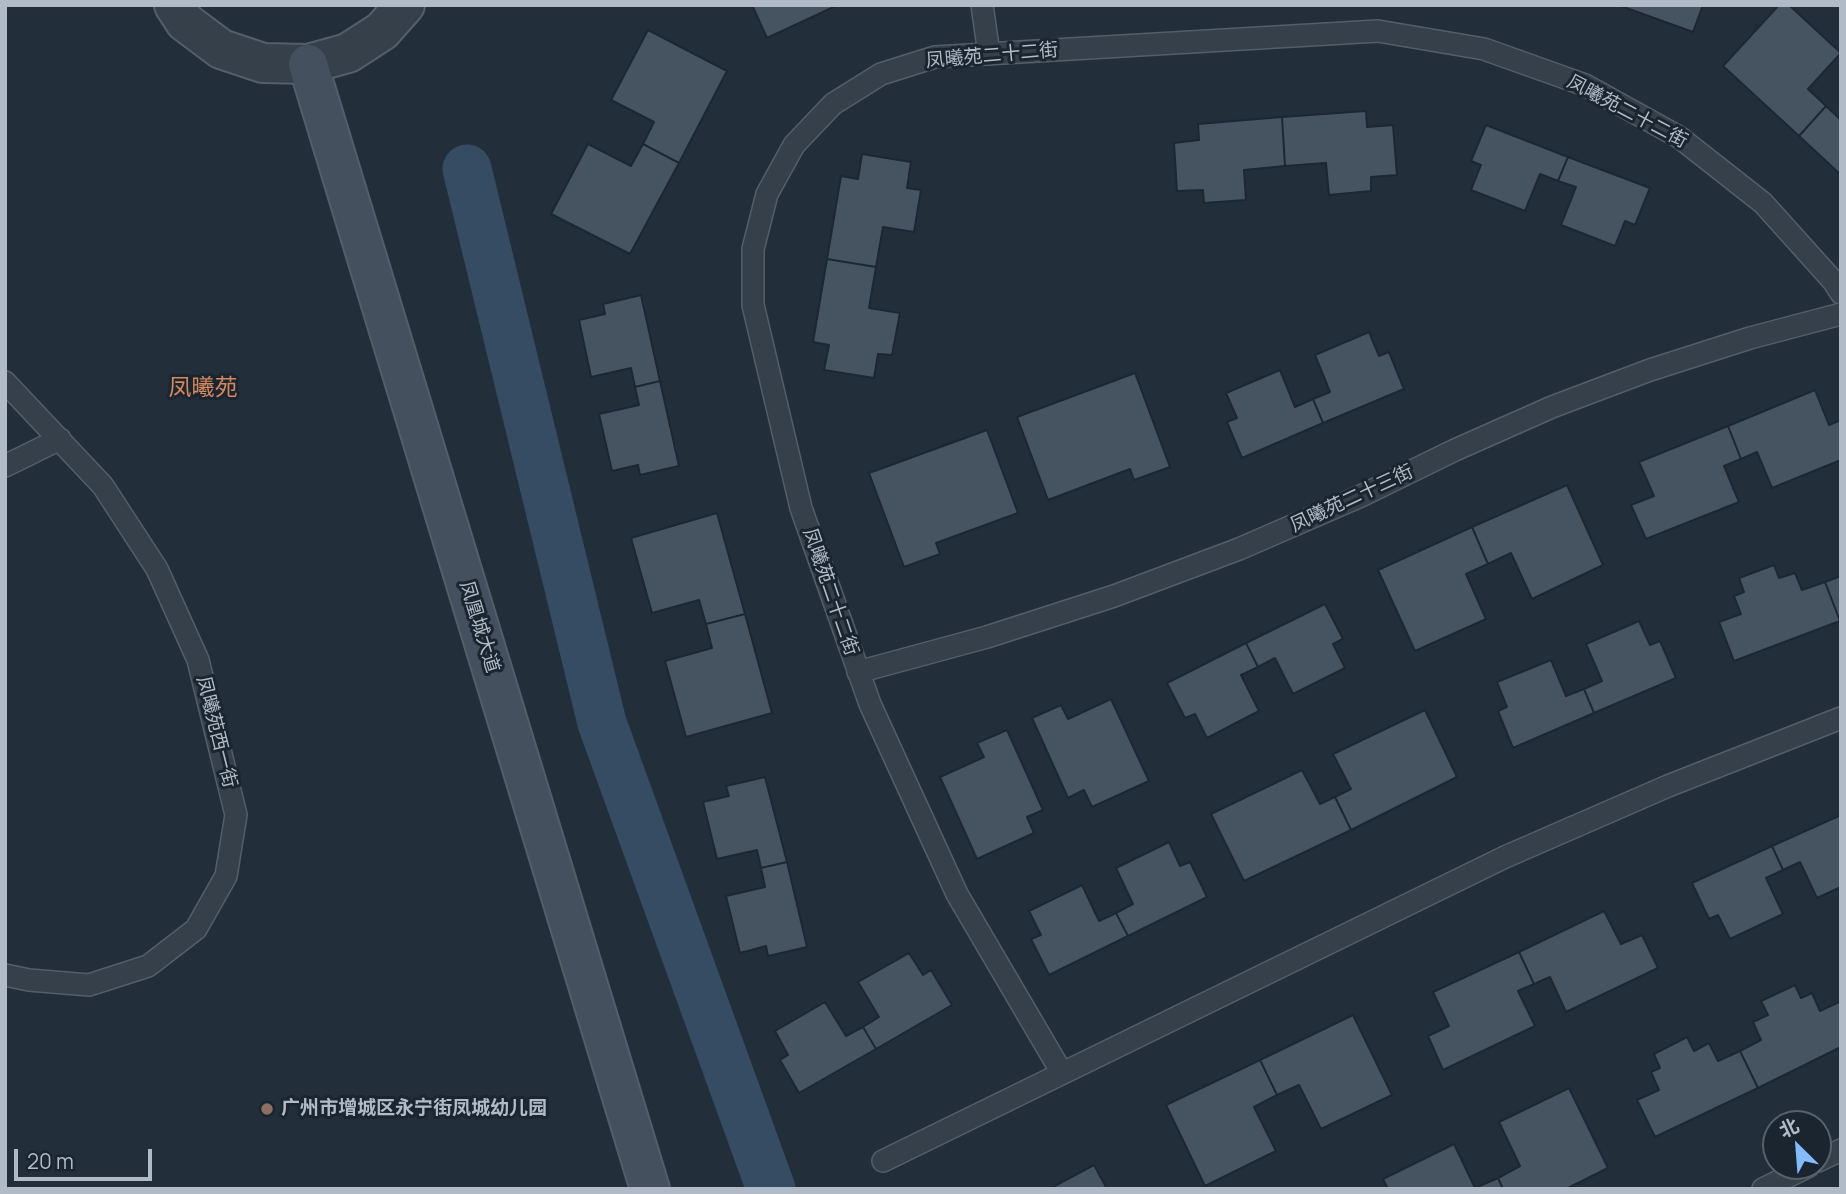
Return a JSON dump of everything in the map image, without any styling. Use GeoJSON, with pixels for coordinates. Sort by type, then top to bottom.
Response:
{"type":"FeatureCollection","features":[{"type":"Feature","properties":{"kind":"main road","name":"凤凰城大道"},"geometry":{"type":"LineString","coordinates":[[308,64],[650,1189]]}},
{"type":"Feature","properties":{"kind":"street"},"geometry":{"type":"LineString","coordinates":[[174,5],[185,22],[221,48],[263,64],[308,64],[348,53],[382,31],[405,5]]}},
{"type":"Feature","properties":{"kind":"lane"},"geometry":{"type":"LineString","coordinates":[[982,5],[989,54]]}},
{"type":"Feature","properties":{"kind":"lane","name":"凤曦苑二十二街"},"geometry":{"type":"LineString","coordinates":[[1062,1073],[957,894],[870,704],[801,508],[753,305],[753,249],[767,194],[794,145],[833,104],[881,74],[935,57],[1378,31],[1483,49],[1585,85],[1679,137],[1763,203],[1841,293]]}},
{"type":"Feature","properties":{"kind":"lane","name":"凤曦苑二十三街"},"geometry":{"type":"LineString","coordinates":[[858,672],[987,637],[1114,596],[1361,496],[1552,407],[1750,338],[1841,314]]}},
{"type":"Feature","properties":{"kind":"lane","name":"凤曦苑西一街"},"geometry":{"type":"LineString","coordinates":[[5,382],[103,486],[157,569],[198,660],[236,815],[226,876],[195,929],[148,966],[89,985],[29,980],[5,975]]}},
{"type":"Feature","properties":{"kind":"lane"},"geometry":{"type":"LineString","coordinates":[[5,466],[60,439]]}},
{"type":"Feature","properties":{"kind":"lane"},"geometry":{"type":"LineString","coordinates":[[883,1161],[1505,857],[1668,786],[1841,718]]}},
{"type":"Feature","properties":{"kind":"lane"},"geometry":{"type":"LineString","coordinates":[[1763,1189],[1781,1180]]}},
{"type":"Feature","properties":{"kind":"building"},"geometry":{"type":"Polygon","coordinates":[[[752,5],[838,5],[767,38],[752,5]]]}},
{"type":"Feature","properties":{"kind":"building"},"geometry":{"type":"Polygon","coordinates":[[[1618,5],[1703,5],[1693,32],[1618,5]]]}},
{"type":"Feature","properties":{"kind":"building"},"geometry":{"type":"Polygon","coordinates":[[[1779,5],[1789,5],[1841,53],[1808,89],[1826,106],[1799,136],[1723,66],[1779,5]]]}},
{"type":"Feature","properties":{"kind":"building"},"geometry":{"type":"Polygon","coordinates":[[[648,30],[727,71],[679,163],[643,144],[654,122],[611,100],[648,30]]]}},
{"type":"Feature","properties":{"kind":"building"},"geometry":{"type":"Polygon","coordinates":[[[1826,106],[1841,120],[1841,175],[1799,136],[1826,106]]]}},
{"type":"Feature","properties":{"kind":"building"},"geometry":{"type":"Polygon","coordinates":[[[1366,111],[1367,127],[1393,125],[1397,175],[1371,177],[1371,191],[1329,195],[1326,163],[1285,166],[1282,117],[1366,111]]]}},
{"type":"Feature","properties":{"kind":"building"},"geometry":{"type":"Polygon","coordinates":[[[1282,117],[1285,166],[1244,170],[1246,200],[1204,203],[1203,190],[1177,191],[1174,143],[1199,140],[1198,124],[1282,117]]]}},
{"type":"Feature","properties":{"kind":"building"},"geometry":{"type":"Polygon","coordinates":[[[1486,125],[1568,157],[1558,181],[1540,174],[1525,211],[1471,190],[1481,165],[1471,161],[1486,125]]]}},
{"type":"Feature","properties":{"kind":"building"},"geometry":{"type":"Polygon","coordinates":[[[588,144],[631,166],[643,144],[679,163],[630,254],[551,214],[588,144]]]}},
{"type":"Feature","properties":{"kind":"building"},"geometry":{"type":"Polygon","coordinates":[[[862,154],[911,162],[907,188],[921,190],[914,232],[883,227],[876,267],[827,259],[841,176],[858,179],[862,154]]]}},
{"type":"Feature","properties":{"kind":"building"},"geometry":{"type":"Polygon","coordinates":[[[1568,157],[1650,188],[1635,225],[1625,221],[1615,246],[1561,225],[1576,187],[1558,181],[1568,157]]]}},
{"type":"Feature","properties":{"kind":"building"},"geometry":{"type":"Polygon","coordinates":[[[827,259],[876,267],[869,308],[900,313],[892,355],[878,354],[874,378],[824,370],[829,345],[813,342],[827,259]]]}},
{"type":"Feature","properties":{"kind":"building"},"geometry":{"type":"Polygon","coordinates":[[[641,295],[660,381],[635,387],[631,368],[591,377],[579,320],[605,314],[603,304],[641,295]]]}},
{"type":"Feature","properties":{"kind":"building"},"geometry":{"type":"Polygon","coordinates":[[[1369,332],[1379,356],[1389,352],[1404,389],[1323,423],[1313,399],[1330,392],[1315,355],[1369,332]]]}},
{"type":"Feature","properties":{"kind":"building"},"geometry":{"type":"Polygon","coordinates":[[[1280,370],[1295,407],[1313,399],[1323,423],[1242,458],[1227,422],[1237,418],[1226,393],[1280,370]]]}},
{"type":"Feature","properties":{"kind":"building"},"geometry":{"type":"Polygon","coordinates":[[[1135,373],[1170,467],[1134,480],[1130,469],[1048,500],[1017,417],[1135,373]]]}},
{"type":"Feature","properties":{"kind":"building"},"geometry":{"type":"Polygon","coordinates":[[[660,381],[679,466],[640,475],[638,465],[612,471],[599,414],[639,405],[635,387],[660,381]]]}},
{"type":"Feature","properties":{"kind":"building"},"geometry":{"type":"Polygon","coordinates":[[[1815,390],[1829,425],[1841,420],[1841,460],[1772,488],[1757,452],[1741,459],[1728,426],[1815,390]]]}},
{"type":"Feature","properties":{"kind":"building"},"geometry":{"type":"Polygon","coordinates":[[[1728,426],[1741,459],[1724,466],[1739,502],[1646,539],[1631,505],[1654,496],[1639,462],[1728,426]]]}},
{"type":"Feature","properties":{"kind":"building"},"geometry":{"type":"Polygon","coordinates":[[[987,430],[1018,513],[936,543],[940,554],[904,567],[869,473],[987,430]]]}},
{"type":"Feature","properties":{"kind":"building"},"geometry":{"type":"Polygon","coordinates":[[[1567,485],[1603,565],[1532,599],[1511,553],[1488,564],[1472,527],[1567,485]]]}},
{"type":"Feature","properties":{"kind":"building"},"geometry":{"type":"Polygon","coordinates":[[[717,513],[745,614],[706,624],[699,600],[652,613],[631,538],[717,513]]]}},
{"type":"Feature","properties":{"kind":"building"},"geometry":{"type":"Polygon","coordinates":[[[1472,527],[1488,564],[1466,574],[1486,619],[1415,651],[1378,570],[1472,527]]]}},
{"type":"Feature","properties":{"kind":"building"},"geometry":{"type":"Polygon","coordinates":[[[1774,565],[1779,578],[1795,573],[1802,590],[1825,582],[1840,621],[1734,661],[1719,622],[1741,614],[1734,596],[1744,592],[1739,578],[1774,565]]]}},
{"type":"Feature","properties":{"kind":"building"},"geometry":{"type":"Polygon","coordinates":[[[1841,576],[1841,620],[1840,621],[1825,582],[1841,576]]]}},
{"type":"Feature","properties":{"kind":"building"},"geometry":{"type":"Polygon","coordinates":[[[1325,604],[1343,639],[1333,644],[1345,668],[1293,694],[1275,658],[1258,667],[1246,643],[1325,604]]]}},
{"type":"Feature","properties":{"kind":"building"},"geometry":{"type":"Polygon","coordinates":[[[745,614],[772,713],[686,737],[665,661],[712,648],[706,624],[745,614]]]}},
{"type":"Feature","properties":{"kind":"building"},"geometry":{"type":"Polygon","coordinates":[[[1639,621],[1650,645],[1660,641],[1676,678],[1594,713],[1584,689],[1602,681],[1586,644],[1639,621]]]}},
{"type":"Feature","properties":{"kind":"building"},"geometry":{"type":"Polygon","coordinates":[[[1246,643],[1258,667],[1241,675],[1259,711],[1207,738],[1195,714],[1185,718],[1167,683],[1246,643]]]}},
{"type":"Feature","properties":{"kind":"building"},"geometry":{"type":"Polygon","coordinates":[[[1551,660],[1566,696],[1584,689],[1594,713],[1513,748],[1498,711],[1507,707],[1497,682],[1551,660]]]}},
{"type":"Feature","properties":{"kind":"building"},"geometry":{"type":"Polygon","coordinates":[[[1111,699],[1149,781],[1092,807],[1084,790],[1068,798],[1032,718],[1061,705],[1068,719],[1111,699]]]}},
{"type":"Feature","properties":{"kind":"building"},"geometry":{"type":"Polygon","coordinates":[[[1425,710],[1457,777],[1351,830],[1335,797],[1351,789],[1333,754],[1425,710]]]}},
{"type":"Feature","properties":{"kind":"building"},"geometry":{"type":"Polygon","coordinates":[[[1007,730],[1043,810],[1027,817],[1034,833],[977,859],[940,777],[984,757],[977,743],[1007,730]]]}},
{"type":"Feature","properties":{"kind":"building"},"geometry":{"type":"Polygon","coordinates":[[[1302,770],[1320,804],[1335,797],[1351,830],[1244,881],[1211,814],[1302,770]]]}},
{"type":"Feature","properties":{"kind":"building"},"geometry":{"type":"Polygon","coordinates":[[[765,777],[787,862],[761,868],[757,850],[717,859],[703,802],[729,796],[726,786],[765,777]]]}},
{"type":"Feature","properties":{"kind":"building"},"geometry":{"type":"Polygon","coordinates":[[[1841,815],[1841,887],[1817,898],[1800,862],[1783,870],[1772,846],[1841,815]]]}},
{"type":"Feature","properties":{"kind":"building"},"geometry":{"type":"Polygon","coordinates":[[[1169,842],[1180,866],[1190,862],[1207,897],[1128,936],[1116,913],[1133,904],[1116,868],[1169,842]]]}},
{"type":"Feature","properties":{"kind":"building"},"geometry":{"type":"Polygon","coordinates":[[[1772,846],[1783,870],[1766,878],[1783,914],[1730,939],[1718,915],[1709,919],[1692,883],[1772,846]]]}},
{"type":"Feature","properties":{"kind":"building"},"geometry":{"type":"Polygon","coordinates":[[[787,862],[807,947],[768,956],[766,946],[740,953],[726,896],[765,887],[761,868],[787,862]]]}},
{"type":"Feature","properties":{"kind":"building"},"geometry":{"type":"Polygon","coordinates":[[[1082,885],[1099,921],[1116,913],[1128,936],[1049,975],[1031,939],[1041,935],[1029,911],[1082,885]]]}},
{"type":"Feature","properties":{"kind":"building"},"geometry":{"type":"Polygon","coordinates":[[[1604,911],[1621,944],[1642,935],[1658,968],[1566,1012],[1550,977],[1534,984],[1519,952],[1604,911]]]}},
{"type":"Feature","properties":{"kind":"building"},"geometry":{"type":"Polygon","coordinates":[[[1519,952],[1534,984],[1518,991],[1535,1026],[1443,1070],[1428,1036],[1449,1026],[1433,992],[1519,952]]]}},
{"type":"Feature","properties":{"kind":"building"},"geometry":{"type":"Polygon","coordinates":[[[909,953],[923,975],[931,970],[952,1005],[876,1049],[863,1027],[879,1017],[858,982],[909,953]]]}},
{"type":"Feature","properties":{"kind":"building"},"geometry":{"type":"Polygon","coordinates":[[[1795,985],[1801,998],[1812,993],[1820,1011],[1841,1001],[1841,1047],[1758,1088],[1740,1051],[1761,1040],[1753,1022],[1768,1015],[1761,1001],[1795,985]]]}},
{"type":"Feature","properties":{"kind":"building"},"geometry":{"type":"Polygon","coordinates":[[[825,1002],[846,1036],[863,1027],[876,1049],[799,1093],[780,1060],[788,1055],[775,1031],[825,1002]]]}},
{"type":"Feature","properties":{"kind":"building"},"geometry":{"type":"Polygon","coordinates":[[[1353,1015],[1392,1095],[1321,1129],[1299,1085],[1277,1095],[1260,1060],[1353,1015]]]}},
{"type":"Feature","properties":{"kind":"building"},"geometry":{"type":"Polygon","coordinates":[[[1687,1037],[1694,1051],[1709,1043],[1718,1061],[1740,1051],[1758,1088],[1655,1137],[1637,1100],[1659,1090],[1651,1072],[1660,1068],[1654,1054],[1687,1037]]]}},
{"type":"Feature","properties":{"kind":"building"},"geometry":{"type":"Polygon","coordinates":[[[1260,1060],[1277,1095],[1254,1107],[1276,1151],[1205,1186],[1166,1105],[1260,1060]]]}},
{"type":"Feature","properties":{"kind":"building"},"geometry":{"type":"Polygon","coordinates":[[[1569,1088],[1608,1168],[1566,1189],[1503,1189],[1498,1178],[1520,1166],[1499,1122],[1569,1088]]]}},
{"type":"Feature","properties":{"kind":"building"},"geometry":{"type":"Polygon","coordinates":[[[1454,1144],[1475,1188],[1498,1178],[1503,1189],[1388,1189],[1383,1179],[1454,1144]]]}},
{"type":"Feature","properties":{"kind":"building"},"geometry":{"type":"Polygon","coordinates":[[[1094,1165],[1107,1189],[1049,1189],[1094,1165]]]}},
{"type":"Feature","properties":{"kind":"waterway"},"geometry":{"type":"LineString","coordinates":[[467,169],[602,723],[771,1189]]}},
{"type":"Feature","properties":{"kind":"place","name":"广州市增城区永宁街凤城幼儿园"},"geometry":{"type":"Point","coordinates":[267,1109]}},
{"type":"Feature","properties":{"kind":"district","name":"凤曦苑"},"geometry":{"type":"Point","coordinates":[203,389]}}]}
